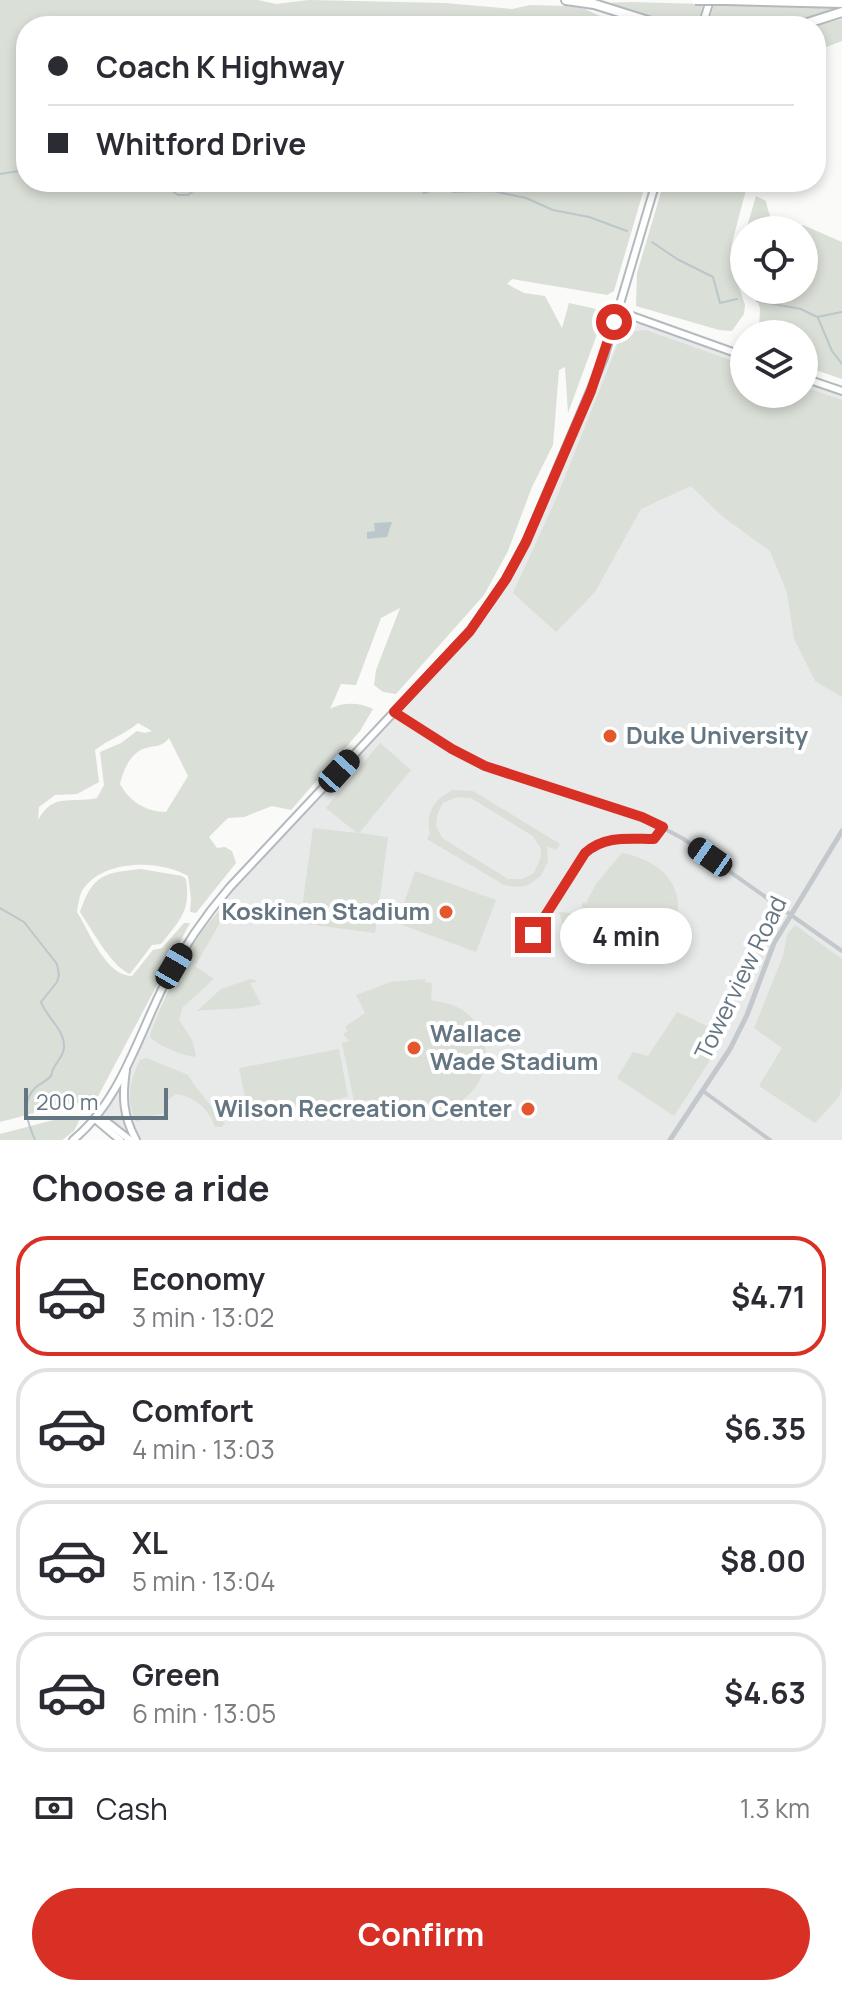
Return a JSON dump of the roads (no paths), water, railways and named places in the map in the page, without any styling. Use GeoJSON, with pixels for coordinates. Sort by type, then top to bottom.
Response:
{"type":"FeatureCollection","features":[{"type":"Feature","properties":{"kind":"highway"},"geometry":{"type":"LineString","coordinates":[[566,0],[594,4],[632,16]]}},
{"type":"Feature","properties":{"kind":"highway"},"geometry":{"type":"LineString","coordinates":[[688,0],[842,3]]}},
{"type":"Feature","properties":{"kind":"main road"},"geometry":{"type":"LineString","coordinates":[[73,1140],[104,1107],[174,966],[208,914],[470,631],[506,579],[526,542],[591,391],[653,192]]}},
{"type":"Feature","properties":{"kind":"main road"},"geometry":{"type":"LineString","coordinates":[[618,311],[730,351]]}},
{"type":"Feature","properties":{"kind":"main road"},"geometry":{"type":"LineString","coordinates":[[818,383],[842,391]]}},
{"type":"Feature","properties":{"kind":"main road"},"geometry":{"type":"LineString","coordinates":[[127,1063],[123,1102],[133,1140]]}},
{"type":"Feature","properties":{"kind":"main road"},"geometry":{"type":"LineString","coordinates":[[95,1119],[120,1140]]}},
{"type":"Feature","properties":{"kind":"main road"},"geometry":{"type":"LineString","coordinates":[[95,1119],[107,1122],[133,1140]]}},
{"type":"Feature","properties":{"kind":"street"},"geometry":{"type":"LineString","coordinates":[[394,712],[485,766],[642,817],[663,827],[842,951]]}},
{"type":"Feature","properties":{"kind":"street"},"geometry":{"type":"LineString","coordinates":[[528,946],[552,903],[591,847],[605,840],[654,839],[663,827]]}},
{"type":"Feature","properties":{"kind":"street","name":"Towerview Road"},"geometry":{"type":"LineString","coordinates":[[670,1140],[741,1027],[769,953],[842,831]]}},
{"type":"Feature","properties":{"kind":"street"},"geometry":{"type":"LineString","coordinates":[[703,1091],[770,1140]]}},
{"type":"Feature","properties":{"kind":"waterway"},"geometry":{"type":"LineString","coordinates":[[0,174],[16,172]]}},
{"type":"Feature","properties":{"kind":"waterway"},"geometry":{"type":"LineString","coordinates":[[174,192],[178,195],[192,192]]}},
{"type":"Feature","properties":{"kind":"waterway"},"geometry":{"type":"LineString","coordinates":[[423,192],[427,192]]}},
{"type":"Feature","properties":{"kind":"waterway"},"geometry":{"type":"LineString","coordinates":[[498,192],[526,198],[553,210],[589,217],[627,231]]}},
{"type":"Feature","properties":{"kind":"waterway"},"geometry":{"type":"LineString","coordinates":[[652,242],[713,277],[720,303],[730,301]]}},
{"type":"Feature","properties":{"kind":"waterway"},"geometry":{"type":"LineString","coordinates":[[774,304],[801,309],[817,317],[842,312]]}},
{"type":"Feature","properties":{"kind":"waterway"},"geometry":{"type":"LineString","coordinates":[[818,318],[832,351],[842,364]]}},
{"type":"Feature","properties":{"kind":"waterway"},"geometry":{"type":"LineString","coordinates":[[0,908],[24,922],[57,964],[59,975],[41,1002],[62,1035],[64,1051],[51,1076],[35,1088],[28,1100],[28,1120],[35,1140]]}},
{"type":"Feature","properties":{"kind":"place","name":"Duke University"},"geometry":{"type":"Point","coordinates":[610,736]}},
{"type":"Feature","properties":{"kind":"place","name":"Koskinen Stadium"},"geometry":{"type":"Point","coordinates":[446,912]}},
{"type":"Feature","properties":{"kind":"place","name":"Wallace Wade Stadium"},"geometry":{"type":"Point","coordinates":[414,1048]}},
{"type":"Feature","properties":{"kind":"place","name":"Wilson Recreation Center"},"geometry":{"type":"Point","coordinates":[528,1109]}}]}
